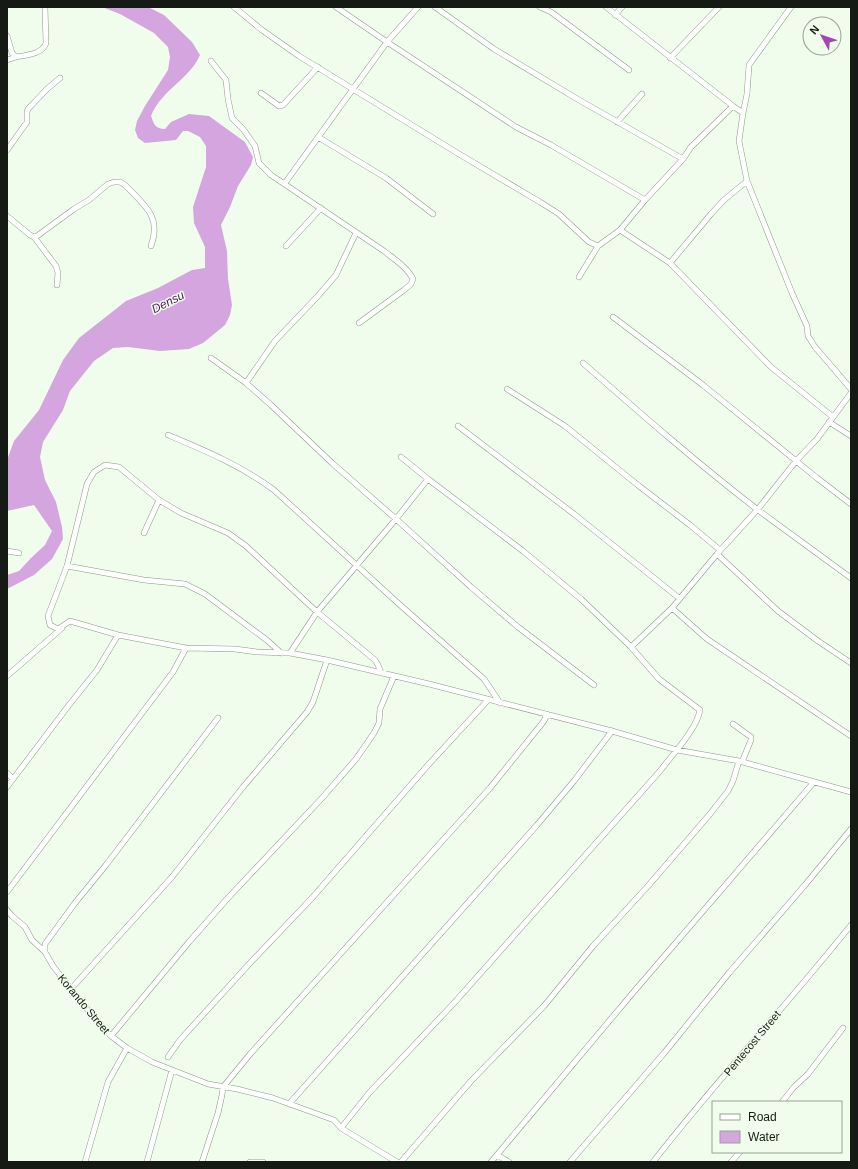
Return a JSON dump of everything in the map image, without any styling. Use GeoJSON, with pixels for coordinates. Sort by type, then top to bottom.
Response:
{"type":"FeatureCollection","features":[{"type":"Feature","properties":{"kind":"street"},"geometry":{"type":"LineString","coordinates":[[7,60],[41,51],[45,47],[45,7]]}},
{"type":"Feature","properties":{"kind":"street"},"geometry":{"type":"LineString","coordinates":[[234,7],[262,30],[318,67],[559,214],[589,242],[598,246]]}},
{"type":"Feature","properties":{"kind":"street"},"geometry":{"type":"LineString","coordinates":[[336,7],[516,127],[551,145],[645,200]]}},
{"type":"Feature","properties":{"kind":"street"},"geometry":{"type":"LineString","coordinates":[[285,184],[387,42],[418,7]]}},
{"type":"Feature","properties":{"kind":"street"},"geometry":{"type":"LineString","coordinates":[[436,7],[494,49],[617,122],[683,159]]}},
{"type":"Feature","properties":{"kind":"street"},"geometry":{"type":"LineString","coordinates":[[540,7],[552,12],[630,70]]}},
{"type":"Feature","properties":{"kind":"street"},"geometry":{"type":"LineString","coordinates":[[552,12],[556,7]]}},
{"type":"Feature","properties":{"kind":"street"},"geometry":{"type":"LineString","coordinates":[[606,7],[743,114]]}},
{"type":"Feature","properties":{"kind":"street"},"geometry":{"type":"LineString","coordinates":[[615,15],[622,7]]}},
{"type":"Feature","properties":{"kind":"street"},"geometry":{"type":"LineString","coordinates":[[670,58],[719,7]]}},
{"type":"Feature","properties":{"kind":"street"},"geometry":{"type":"LineString","coordinates":[[791,7],[748,65],[746,94],[739,141],[747,181],[792,293],[807,326],[808,336],[815,347],[851,389]]}},
{"type":"Feature","properties":{"kind":"street"},"geometry":{"type":"LineString","coordinates":[[7,36],[12,53],[16,57]]}},
{"type":"Feature","properties":{"kind":"street"},"geometry":{"type":"LineString","coordinates":[[211,61],[226,80],[232,118],[243,129],[255,146],[259,163],[271,175],[398,262],[407,270],[413,279],[411,284],[404,290],[359,323]]}},
{"type":"Feature","properties":{"kind":"street"},"geometry":{"type":"LineString","coordinates":[[261,93],[280,106],[283,105],[318,67]]}},
{"type":"Feature","properties":{"kind":"street"},"geometry":{"type":"LineString","coordinates":[[7,150],[27,122],[28,109],[60,78]]}},
{"type":"Feature","properties":{"kind":"street"},"geometry":{"type":"LineString","coordinates":[[617,122],[642,94]]}},
{"type":"Feature","properties":{"kind":"street"},"geometry":{"type":"LineString","coordinates":[[578,276],[598,246],[620,230],[691,148],[733,106]]}},
{"type":"Feature","properties":{"kind":"street"},"geometry":{"type":"LineString","coordinates":[[318,137],[386,178],[433,214]]}},
{"type":"Feature","properties":{"kind":"street"},"geometry":{"type":"LineString","coordinates":[[670,263],[724,200],[747,181]]}},
{"type":"Feature","properties":{"kind":"street"},"geometry":{"type":"LineString","coordinates":[[34,237],[89,200],[104,187],[114,182],[120,182],[125,185],[152,215],[155,226],[151,246]]}},
{"type":"Feature","properties":{"kind":"street"},"geometry":{"type":"LineString","coordinates":[[286,246],[321,208]]}},
{"type":"Feature","properties":{"kind":"street"},"geometry":{"type":"LineString","coordinates":[[7,216],[34,237],[56,266],[58,273],[58,284]]}},
{"type":"Feature","properties":{"kind":"street"},"geometry":{"type":"LineString","coordinates":[[620,230],[670,263],[771,367],[833,417]]}},
{"type":"Feature","properties":{"kind":"street"},"geometry":{"type":"LineString","coordinates":[[246,383],[275,341],[336,275],[356,232]]}},
{"type":"Feature","properties":{"kind":"street"},"geometry":{"type":"LineString","coordinates":[[613,317],[703,385],[851,504]]}},
{"type":"Feature","properties":{"kind":"street"},"geometry":{"type":"LineString","coordinates":[[212,358],[246,383],[276,409],[332,463],[476,592],[537,642],[594,685]]}},
{"type":"Feature","properties":{"kind":"street"},"geometry":{"type":"LineString","coordinates":[[583,363],[672,440],[758,509],[851,578]]}},
{"type":"Feature","properties":{"kind":"street"},"geometry":{"type":"LineString","coordinates":[[507,389],[565,426],[690,525],[778,611],[818,641],[851,663]]}},
{"type":"Feature","properties":{"kind":"street"},"geometry":{"type":"LineString","coordinates":[[631,647],[672,608],[718,552],[758,509],[796,461],[817,439],[851,393]]}},
{"type":"Feature","properties":{"kind":"street"},"geometry":{"type":"LineString","coordinates":[[830,422],[851,436]]}},
{"type":"Feature","properties":{"kind":"street"},"geometry":{"type":"LineString","coordinates":[[458,426],[574,514],[679,598]]}},
{"type":"Feature","properties":{"kind":"street"},"geometry":{"type":"LineString","coordinates":[[168,434],[228,461],[252,474],[274,490],[484,679],[500,703]]}},
{"type":"Feature","properties":{"kind":"street"},"geometry":{"type":"LineString","coordinates":[[341,1128],[369,1093],[455,1002],[660,771],[677,750],[698,718],[700,710],[659,679],[631,647],[581,599],[523,551],[401,457]]}},
{"type":"Feature","properties":{"kind":"street"},"geometry":{"type":"LineString","coordinates":[[381,673],[375,660],[317,612],[253,551],[228,533],[181,513],[159,500],[119,467],[104,464],[98,468],[92,476],[87,484],[67,566],[48,616],[50,625],[58,629],[70,621],[118,635],[186,648],[235,649],[257,652],[290,653],[327,660],[547,714],[677,750],[740,761],[851,792]]}},
{"type":"Feature","properties":{"kind":"street"},"geometry":{"type":"LineString","coordinates":[[290,653],[317,612],[428,479]]}},
{"type":"Feature","properties":{"kind":"street"},"geometry":{"type":"LineString","coordinates":[[144,533],[159,500]]}},
{"type":"Feature","properties":{"kind":"street"},"geometry":{"type":"LineString","coordinates":[[7,551],[19,553]]}},
{"type":"Feature","properties":{"kind":"street"},"geometry":{"type":"LineString","coordinates":[[67,566],[144,580],[185,584],[205,594],[268,641],[281,653]]}},
{"type":"Feature","properties":{"kind":"street"},"geometry":{"type":"LineString","coordinates":[[672,608],[707,639],[851,736]]}},
{"type":"Feature","properties":{"kind":"street"},"geometry":{"type":"LineString","coordinates":[[7,676],[70,621]]}},
{"type":"Feature","properties":{"kind":"street"},"geometry":{"type":"LineString","coordinates":[[7,787],[97,670],[118,635]]}},
{"type":"Feature","properties":{"kind":"street"},"geometry":{"type":"LineString","coordinates":[[7,892],[173,672],[186,648]]}},
{"type":"Feature","properties":{"kind":"street"},"geometry":{"type":"LineString","coordinates":[[71,989],[172,877],[243,787],[307,712],[313,702],[327,660]]}},
{"type":"Feature","properties":{"kind":"street"},"geometry":{"type":"LineString","coordinates":[[111,1036],[189,942],[227,899],[328,792],[356,759],[379,723],[380,709],[394,676]]}},
{"type":"Feature","properties":{"kind":"street"},"geometry":{"type":"LineString","coordinates":[[168,1057],[185,1034],[312,898],[429,764],[488,700]]}},
{"type":"Feature","properties":{"kind":"street"},"geometry":{"type":"LineString","coordinates":[[202,1162],[216,1118],[223,1087],[251,1052],[490,788],[544,721],[547,714]]}},
{"type":"Feature","properties":{"kind":"street"},"geometry":{"type":"LineString","coordinates":[[44,952],[45,944],[75,903],[106,865],[218,718]]}},
{"type":"Feature","properties":{"kind":"street"},"geometry":{"type":"LineString","coordinates":[[401,1162],[471,1081],[544,1006],[592,946],[648,886],[728,791],[740,761],[751,740],[751,737],[733,724]]}},
{"type":"Feature","properties":{"kind":"street"},"geometry":{"type":"LineString","coordinates":[[289,1104],[537,825],[574,781],[612,731]]}},
{"type":"Feature","properties":{"kind":"street"},"geometry":{"type":"LineString","coordinates":[[7,773],[13,779]]}},
{"type":"Feature","properties":{"kind":"street"},"geometry":{"type":"LineString","coordinates":[[491,1162],[631,995],[814,782]]}},
{"type":"Feature","properties":{"kind":"street"},"geometry":{"type":"LineString","coordinates":[[570,1162],[665,1052],[729,973],[805,885],[851,828]]}},
{"type":"Feature","properties":{"kind":"street","name":"Korando Street"},"geometry":{"type":"LineString","coordinates":[[7,910],[25,926],[32,940],[44,952],[56,970],[96,1020],[111,1036],[139,1056],[208,1084],[237,1089],[289,1104],[334,1120],[341,1128],[397,1162]]}},
{"type":"Feature","properties":{"kind":"street","name":"Pentecost Street"},"geometry":{"type":"LineString","coordinates":[[653,1162],[680,1127],[736,1063],[851,925]]}},
{"type":"Feature","properties":{"kind":"street"},"geometry":{"type":"LineString","coordinates":[[783,1101],[794,1087],[808,1074],[842,1028]]}},
{"type":"Feature","properties":{"kind":"street"},"geometry":{"type":"LineString","coordinates":[[84,1162],[108,1082],[127,1048]]}},
{"type":"Feature","properties":{"kind":"street"},"geometry":{"type":"LineString","coordinates":[[147,1162],[172,1070]]}},
{"type":"Feature","properties":{"kind":"street"},"geometry":{"type":"LineString","coordinates":[[731,1162],[739,1153]]}},
{"type":"Feature","properties":{"kind":"street"},"geometry":{"type":"LineString","coordinates":[[497,1155],[509,1162]]}},
{"type":"Feature","properties":{"kind":"street"},"geometry":{"type":"LineString","coordinates":[[250,1162],[263,1162]]}},
{"type":"Feature","properties":{"kind":"water","name":"Densu"},"geometry":{"type":"Polygon","coordinates":[[[102,7],[148,7],[164,15],[192,42],[200,55],[190,71],[161,99],[151,116],[155,126],[165,129],[171,122],[189,114],[209,116],[245,142],[253,157],[251,165],[238,186],[221,225],[227,251],[228,279],[232,305],[230,315],[225,325],[203,343],[189,349],[160,351],[128,347],[113,348],[94,361],[70,391],[63,410],[43,442],[40,457],[45,480],[56,502],[62,527],[63,539],[52,559],[34,575],[7,589],[7,575],[19,571],[45,545],[52,531],[34,505],[7,511],[7,460],[14,441],[39,410],[63,360],[79,338],[126,301],[158,288],[192,270],[205,268],[205,247],[194,223],[193,207],[206,167],[206,146],[200,137],[188,131],[183,131],[176,140],[145,143],[138,138],[135,130],[137,121],[145,106],[168,70],[170,57],[168,47],[154,33],[120,14],[102,7]]]}}]}
